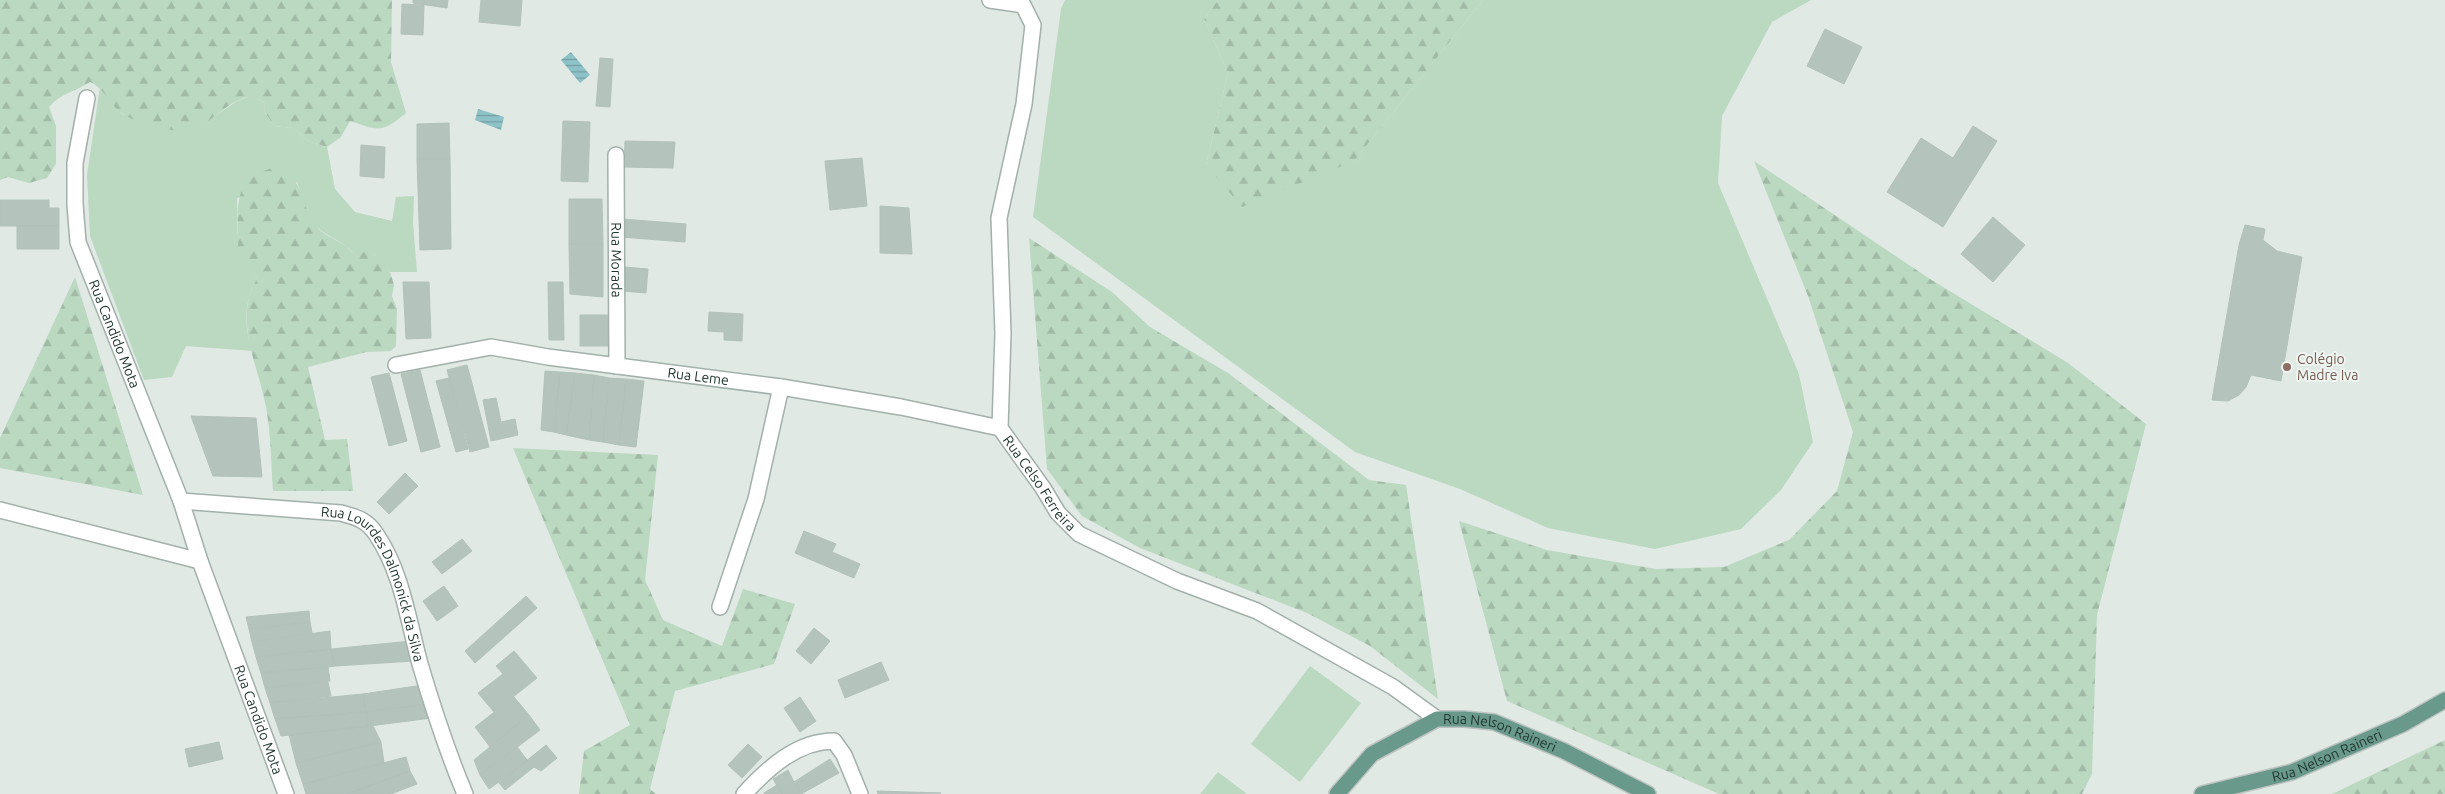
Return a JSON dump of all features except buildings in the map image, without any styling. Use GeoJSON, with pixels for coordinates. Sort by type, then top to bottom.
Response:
{"type":"FeatureCollection","features":[{"type":"Feature","properties":{"kind":"main road","name":"Rua Nelson Raineri"},"geometry":{"type":"LineString","coordinates":[[2202,794],[2292,772],[2403,724],[2445,700]]}},
{"type":"Feature","properties":{"kind":"main road","name":"Rua Nelson Raineri"},"geometry":{"type":"LineString","coordinates":[[1337,794],[1372,754],[1437,720],[1494,722],[1564,750],[1648,794]]}},
{"type":"Feature","properties":{"kind":"street","name":"Rua Celso Ferreira"},"geometry":{"type":"LineString","coordinates":[[990,0],[1023,5],[1032,25],[1024,104],[1000,218],[1003,333],[1000,428],[1043,488],[1058,513],[1079,534],[1177,581],[1257,611],[1393,687],[1437,720]]}},
{"type":"Feature","properties":{"kind":"street","name":"Rua Candido Mota"},"geometry":{"type":"LineString","coordinates":[[87,98],[75,163],[74,204],[78,242],[181,501],[200,561],[286,794]]}},
{"type":"Feature","properties":{"kind":"street","name":"Rua Morada"},"geometry":{"type":"LineString","coordinates":[[616,155],[617,366]]}},
{"type":"Feature","properties":{"kind":"street","name":"Rua Leme"},"geometry":{"type":"LineString","coordinates":[[396,365],[491,346],[617,366],[782,387],[901,407],[1000,428]]}},
{"type":"Feature","properties":{"kind":"street"},"geometry":{"type":"LineString","coordinates":[[720,607],[756,500],[782,387]]}},
{"type":"Feature","properties":{"kind":"street","name":"Rua Lourdes Dalmonick da Silva"},"geometry":{"type":"LineString","coordinates":[[181,501],[341,513],[362,519],[376,534],[399,584],[408,609],[440,732],[465,794]]}},
{"type":"Feature","properties":{"kind":"street"},"geometry":{"type":"LineString","coordinates":[[0,510],[200,561]]}},
{"type":"Feature","properties":{"kind":"street"},"geometry":{"type":"LineString","coordinates":[[744,794],[768,768],[795,752],[819,741],[834,741],[844,755],[860,794]]}},
{"type":"Feature","properties":{"kind":"green space"},"geometry":{"type":"Polygon","coordinates":[[[0,0],[392,0],[391,62],[406,113],[391,124],[380,128],[368,127],[350,121],[341,137],[327,147],[308,141],[293,128],[275,126],[265,113],[264,102],[250,97],[233,103],[200,126],[182,131],[159,128],[129,118],[114,106],[96,85],[90,82],[63,96],[49,107],[56,126],[56,164],[47,178],[29,183],[8,177],[0,180],[0,0]]]}},
{"type":"Feature","properties":{"kind":"green space"},"geometry":{"type":"Polygon","coordinates":[[[1065,0],[1218,0],[1204,19],[1228,73],[1206,165],[1354,161],[1483,0],[1811,0],[1772,22],[1722,116],[1718,183],[1799,374],[1813,442],[1781,490],[1741,529],[1655,549],[1548,528],[1460,489],[1355,452],[1033,217],[1061,9],[1065,0]]]}},
{"type":"Feature","properties":{"kind":"green space"},"geometry":{"type":"Polygon","coordinates":[[[1218,0],[1483,0],[1354,161],[1242,207],[1206,165],[1228,73],[1204,19],[1218,0]]]}},
{"type":"Feature","properties":{"kind":"green space"},"geometry":{"type":"Polygon","coordinates":[[[100,87],[122,114],[184,131],[205,123],[237,101],[251,96],[264,102],[265,113],[275,126],[293,128],[308,141],[327,147],[335,189],[355,212],[392,221],[396,197],[414,196],[413,223],[417,272],[390,272],[378,257],[371,254],[353,253],[345,245],[323,231],[311,219],[297,182],[237,198],[238,241],[244,259],[258,277],[250,295],[246,314],[246,323],[253,351],[186,346],[172,377],[144,380],[90,236],[87,175],[100,87]]]}},
{"type":"Feature","properties":{"kind":"green space"},"geometry":{"type":"Polygon","coordinates":[[[1754,161],[1930,279],[2068,363],[2146,424],[2097,615],[2092,774],[2082,794],[1719,794],[1507,701],[1459,521],[1547,550],[1656,569],[1724,567],[1789,540],[1837,491],[1853,432],[1808,296],[1754,161]]]}},
{"type":"Feature","properties":{"kind":"green space"},"geometry":{"type":"Polygon","coordinates":[[[277,167],[287,173],[298,186],[311,218],[319,230],[344,245],[353,253],[368,252],[381,258],[390,272],[394,285],[392,296],[397,309],[396,346],[391,351],[367,352],[308,367],[325,440],[347,439],[353,491],[273,491],[268,417],[249,341],[247,325],[247,309],[258,277],[250,269],[239,249],[238,207],[243,189],[248,181],[255,175],[277,167]]]}},
{"type":"Feature","properties":{"kind":"green space"},"geometry":{"type":"Polygon","coordinates":[[[1029,238],[1112,292],[1150,327],[1228,373],[1369,480],[1406,485],[1438,699],[1370,646],[1307,613],[1140,548],[1082,516],[1047,469],[1029,238]]]}},
{"type":"Feature","properties":{"kind":"green space"},"geometry":{"type":"Polygon","coordinates":[[[75,277],[143,495],[0,468],[0,438],[75,277]]]}},
{"type":"Feature","properties":{"kind":"green space"},"geometry":{"type":"Polygon","coordinates":[[[513,448],[658,455],[645,580],[663,620],[722,646],[743,589],[795,604],[774,664],[675,691],[650,789],[656,794],[579,794],[584,751],[630,725],[513,448]]]}},
{"type":"Feature","properties":{"kind":"green space"},"geometry":{"type":"Polygon","coordinates":[[[1310,666],[1361,703],[1300,782],[1251,744],[1310,666]]]}},
{"type":"Feature","properties":{"kind":"green space"},"geometry":{"type":"Polygon","coordinates":[[[2445,740],[2445,794],[2332,794],[2445,740]]]}},
{"type":"Feature","properties":{"kind":"green space"},"geometry":{"type":"Polygon","coordinates":[[[1218,772],[1247,794],[1200,794],[1218,772]]]}},
{"type":"Feature","properties":{"kind":"water"},"geometry":{"type":"Polygon","coordinates":[[[571,52],[590,75],[580,83],[561,60],[571,52]]]}},
{"type":"Feature","properties":{"kind":"water"},"geometry":{"type":"Polygon","coordinates":[[[478,109],[504,117],[501,130],[475,120],[478,109]]]}},
{"type":"Feature","properties":{"kind":"place","name":"Colégio Madre Iva"},"geometry":{"type":"Point","coordinates":[2287,367]}}]}
